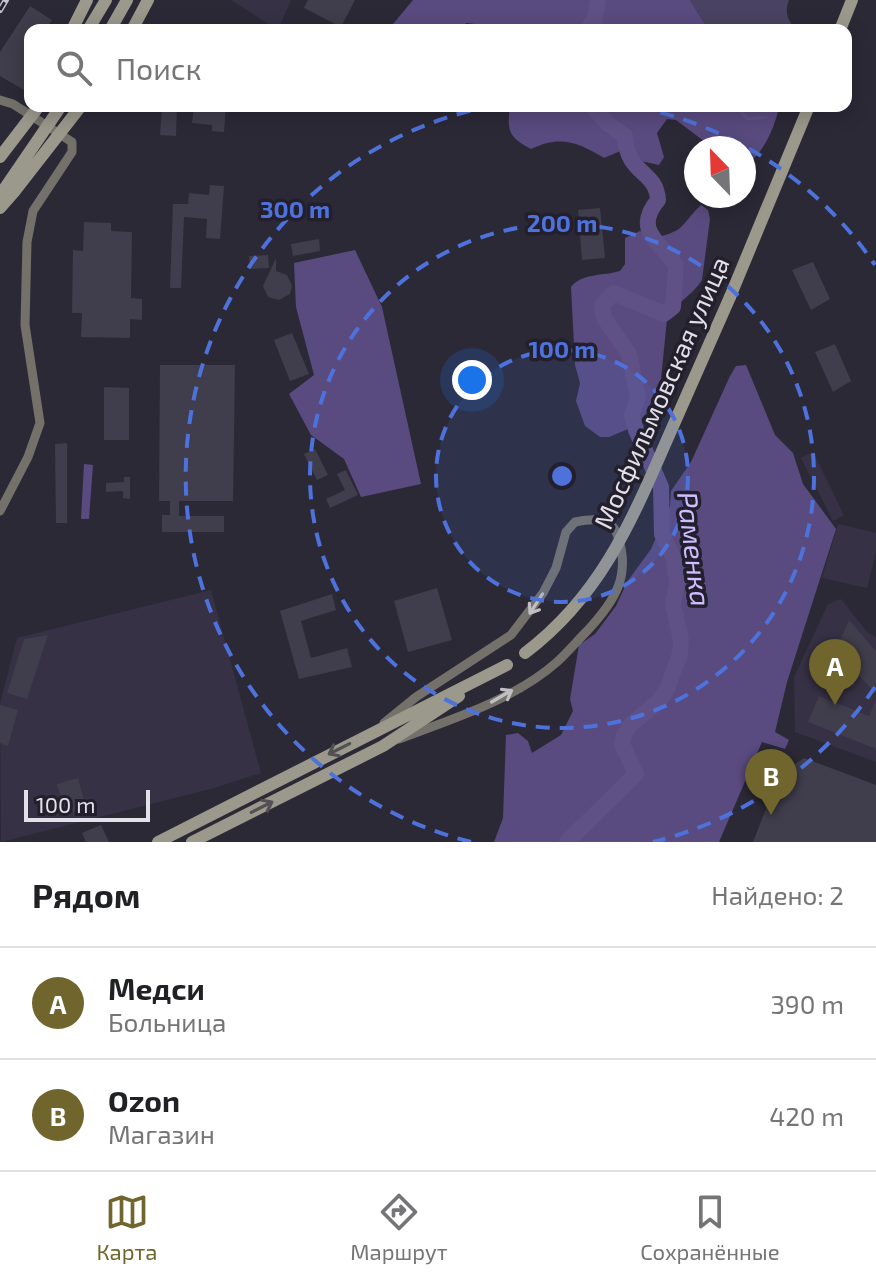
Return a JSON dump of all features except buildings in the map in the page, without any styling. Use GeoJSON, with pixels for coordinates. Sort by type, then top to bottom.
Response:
{"type":"FeatureCollection","features":[{"type":"Feature","properties":{"kind":"street"},"geometry":{"type":"LineString","coordinates":[[75,24],[87,0]]}},
{"type":"Feature","properties":{"kind":"street"},"geometry":{"type":"LineString","coordinates":[[114,24],[127,0]]}},
{"type":"Feature","properties":{"kind":"street"},"geometry":{"type":"LineString","coordinates":[[135,24],[148,0]]}},
{"type":"Feature","properties":{"kind":"street"},"geometry":{"type":"LineString","coordinates":[[842,24],[852,0]]}},
{"type":"Feature","properties":{"kind":"street"},"geometry":{"type":"LineString","coordinates":[[92,24],[104,4]]}},
{"type":"Feature","properties":{"kind":"street"},"geometry":{"type":"LineString","coordinates":[[0,100],[24,111]]}},
{"type":"Feature","properties":{"kind":"street"},"geometry":{"type":"LineString","coordinates":[[0,511],[28,457],[40,423],[25,325],[27,242],[33,211],[72,152],[72,142],[25,112]]}},
{"type":"Feature","properties":{"kind":"street"},"geometry":{"type":"LineString","coordinates":[[0,158],[26,112]]}},
{"type":"Feature","properties":{"kind":"street"},"geometry":{"type":"LineString","coordinates":[[0,158],[34,112]]}},
{"type":"Feature","properties":{"kind":"street"},"geometry":{"type":"LineString","coordinates":[[0,195],[57,112]]}},
{"type":"Feature","properties":{"kind":"street"},"geometry":{"type":"LineString","coordinates":[[0,208],[77,112]]}},
{"type":"Feature","properties":{"kind":"street","name":"Мосфильмовская улица"},"geometry":{"type":"LineString","coordinates":[[192,842],[383,746],[525,653],[560,623],[591,588],[619,546],[730,297],[807,112]]}},
{"type":"Feature","properties":{"kind":"street"},"geometry":{"type":"LineString","coordinates":[[375,730],[416,697],[511,635],[543,593],[556,568],[566,532],[575,522],[603,520],[615,528],[624,553],[619,589],[598,619],[556,663],[487,704],[383,746]]}},
{"type":"Feature","properties":{"kind":"street","name":"Мосфильмовская улица"},"geometry":{"type":"LineString","coordinates":[[158,842],[507,665]]}},
{"type":"Feature","properties":{"kind":"shaded area"},"geometry":{"type":"Polygon","coordinates":[[[231,0],[291,0],[281,24],[269,24],[231,0]]]}},
{"type":"Feature","properties":{"kind":"shaded area"},"geometry":{"type":"Polygon","coordinates":[[[413,0],[690,0],[705,24],[466,23],[393,24],[413,0]]]}},
{"type":"Feature","properties":{"kind":"shaded area"},"geometry":{"type":"Polygon","coordinates":[[[690,0],[789,0],[787,9],[792,24],[705,24],[690,0]]]}},
{"type":"Feature","properties":{"kind":"shaded area"},"geometry":{"type":"Polygon","coordinates":[[[510,112],[777,112],[768,138],[756,156],[756,136],[697,136],[676,120],[667,119],[657,133],[664,157],[659,165],[641,161],[632,146],[604,158],[569,142],[551,142],[531,149],[511,132],[510,112]]]}},
{"type":"Feature","properties":{"kind":"shaded area"},"geometry":{"type":"Polygon","coordinates":[[[698,208],[708,210],[710,219],[702,280],[667,319],[661,379],[646,414],[633,427],[609,437],[600,437],[585,426],[576,401],[580,383],[575,365],[571,287],[587,277],[620,271],[625,264],[625,238],[640,231],[656,238],[682,226],[698,208]]]}},
{"type":"Feature","properties":{"kind":"shaded area"},"geometry":{"type":"Polygon","coordinates":[[[355,250],[382,307],[421,484],[361,497],[344,459],[311,435],[289,394],[314,375],[296,307],[294,263],[355,250]]]}},
{"type":"Feature","properties":{"kind":"shaded area"},"geometry":{"type":"Polygon","coordinates":[[[746,365],[775,435],[793,453],[803,484],[836,529],[787,682],[775,732],[789,740],[785,749],[762,742],[719,842],[494,842],[503,818],[506,735],[518,733],[528,741],[532,753],[561,735],[573,711],[570,699],[579,645],[595,634],[616,606],[627,582],[651,549],[670,506],[671,491],[691,462],[730,376],[736,366],[746,365]]]}},
{"type":"Feature","properties":{"kind":"shaded area"},"geometry":{"type":"Polygon","coordinates":[[[813,452],[844,515],[833,521],[801,458],[813,452]]]}},
{"type":"Feature","properties":{"kind":"shaded area"},"geometry":{"type":"Polygon","coordinates":[[[84,464],[93,465],[89,519],[81,519],[84,464]]]}},
{"type":"Feature","properties":{"kind":"shaded area"},"geometry":{"type":"Polygon","coordinates":[[[838,524],[876,533],[876,552],[867,588],[822,578],[838,524]]]}},
{"type":"Feature","properties":{"kind":"shaded area"},"geometry":{"type":"Polygon","coordinates":[[[211,590],[261,773],[214,788],[1,842],[0,704],[17,638],[211,590]]]}},
{"type":"Feature","properties":{"kind":"shaded area"},"geometry":{"type":"Polygon","coordinates":[[[841,599],[867,632],[876,637],[876,762],[795,732],[794,677],[828,604],[841,599]]]}},
{"type":"Feature","properties":{"kind":"waterway","name":"Раменка"},"geometry":{"type":"LineString","coordinates":[[591,24],[598,0]]}},
{"type":"Feature","properties":{"kind":"waterway"},"geometry":{"type":"LineString","coordinates":[[595,18],[602,24]]}},
{"type":"Feature","properties":{"kind":"waterway","name":"Раменка"},"geometry":{"type":"LineString","coordinates":[[567,842],[636,774],[622,744],[624,735],[630,725],[659,701],[667,689],[680,654],[681,641],[673,604],[677,584],[674,559],[662,534],[661,487],[632,415],[638,397],[629,354],[604,318],[602,305],[614,293],[664,314],[673,307],[676,265],[648,227],[651,210],[658,200],[656,190],[631,159],[625,136],[597,112]]}},
{"type":"Feature","properties":{"kind":"waterway"},"geometry":{"type":"LineString","coordinates":[[741,112],[748,119],[766,117]]}},
{"type":"Feature","properties":{"kind":"railway"},"geometry":{"type":"LineString","coordinates":[[0,10],[6,0]]}},
{"type":"Feature","properties":{"kind":"place","name":"Медси"},"geometry":{"type":"Point","coordinates":[835,705]}},
{"type":"Feature","properties":{"kind":"place","name":"Ozon"},"geometry":{"type":"Point","coordinates":[771,815]}}]}
